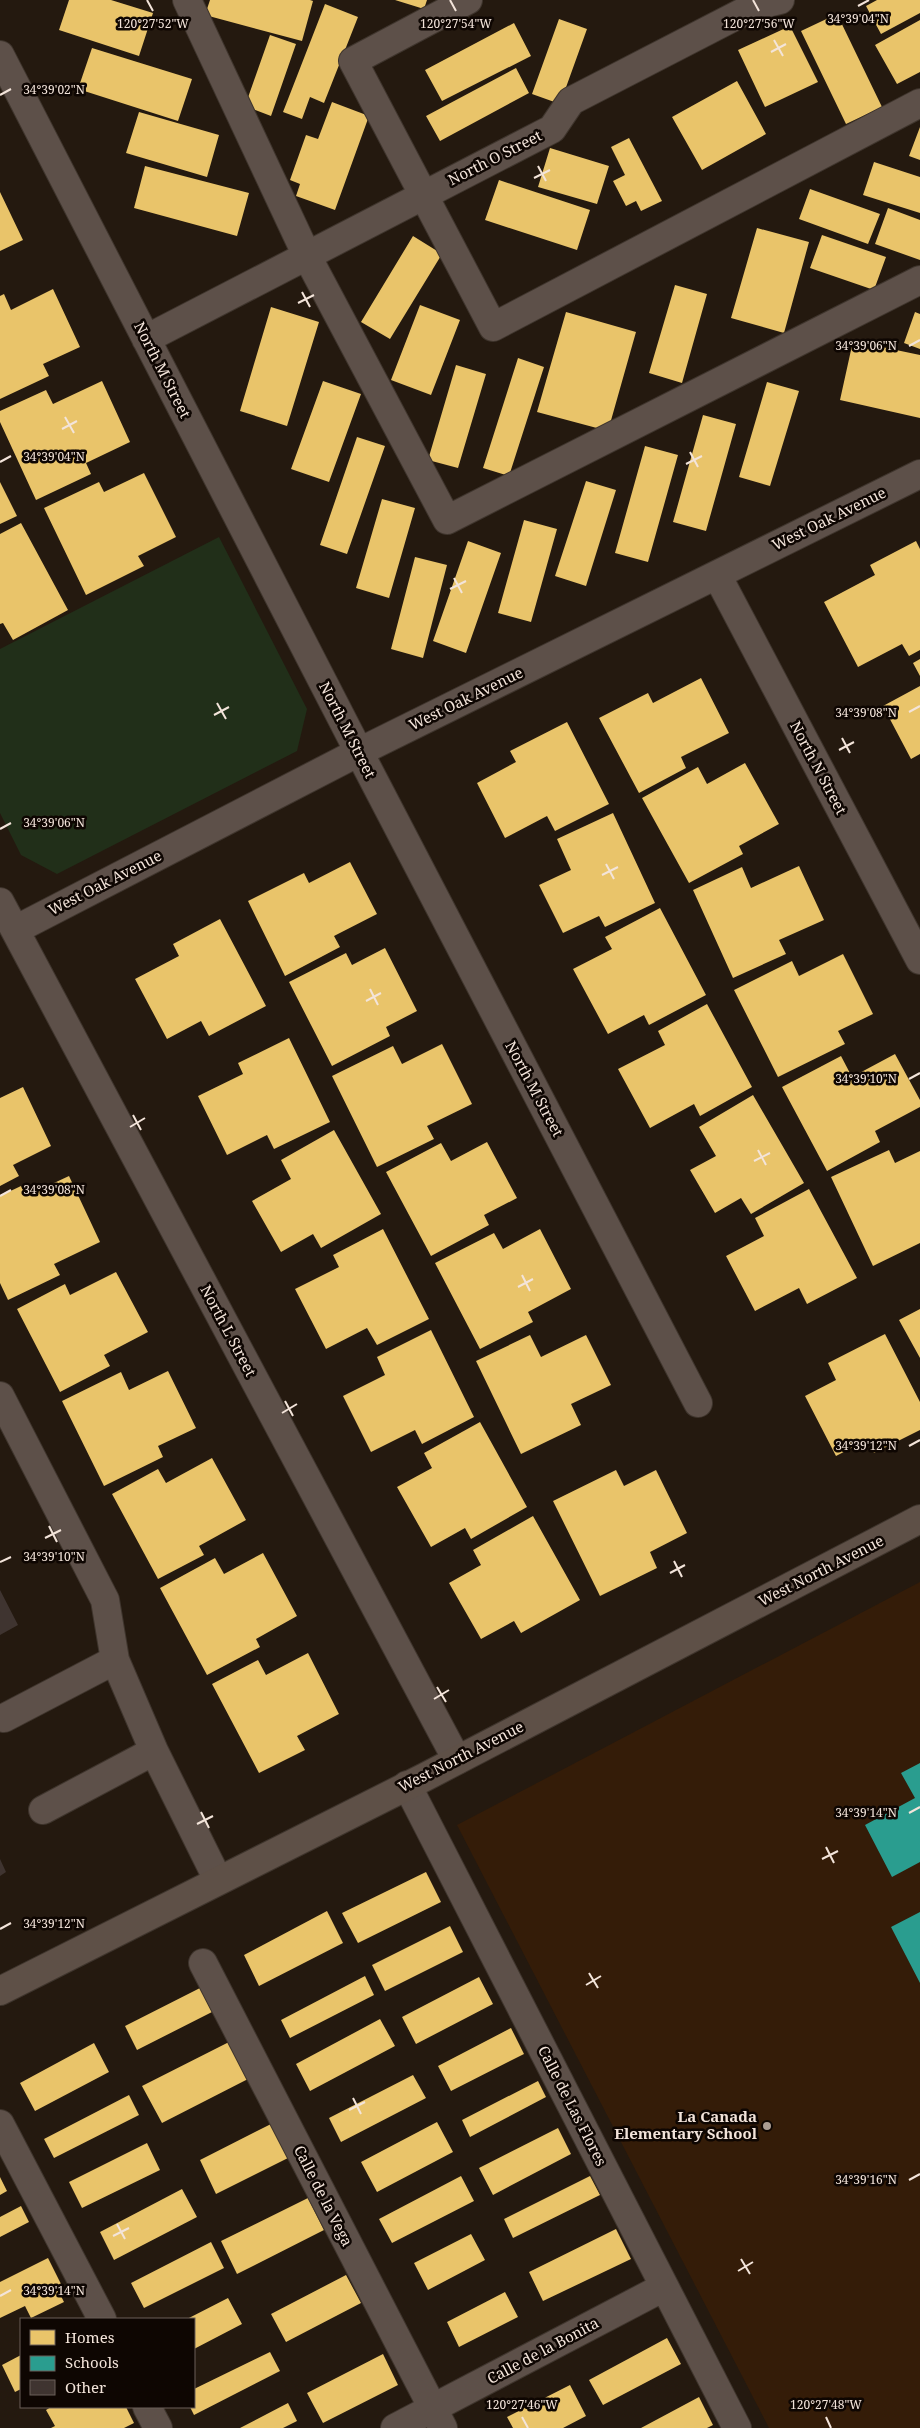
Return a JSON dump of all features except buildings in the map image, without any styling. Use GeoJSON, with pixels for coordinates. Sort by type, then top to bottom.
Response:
{"type":"FeatureCollection","features":[{"type":"Feature","properties":{"kind":"street"},"geometry":{"type":"LineString","coordinates":[[187,0],[307,256],[446,520],[920,280]]}},
{"type":"Feature","properties":{"kind":"street"},"geometry":{"type":"LineString","coordinates":[[468,0],[353,60],[493,327],[920,103]]}},
{"type":"Feature","properties":{"kind":"street","name":"North O Street"},"geometry":{"type":"LineString","coordinates":[[146,339],[552,129],[571,101],[755,6],[780,0]]}},
{"type":"Feature","properties":{"kind":"street","name":"North M Street"},"geometry":{"type":"LineString","coordinates":[[0,55],[358,752],[698,1403]]}},
{"type":"Feature","properties":{"kind":"street","name":"West Oak Avenue"},"geometry":{"type":"LineString","coordinates":[[15,930],[358,752],[920,474]]}},
{"type":"Feature","properties":{"kind":"street","name":"North N Street"},"geometry":{"type":"LineString","coordinates":[[717,575],[920,960]]}},
{"type":"Feature","properties":{"kind":"street","name":"North L Street"},"geometry":{"type":"LineString","coordinates":[[0,902],[457,1760]]}},
{"type":"Feature","properties":{"kind":"street"},"geometry":{"type":"LineString","coordinates":[[0,1396],[105,1600],[115,1660],[154,1751],[218,1880]]}},
{"type":"Feature","properties":{"kind":"street","name":"West North Avenue"},"geometry":{"type":"LineString","coordinates":[[0,1991],[457,1760],[920,1519]]}},
{"type":"Feature","properties":{"kind":"street"},"geometry":{"type":"LineString","coordinates":[[4,1718],[115,1660]]}},
{"type":"Feature","properties":{"kind":"street"},"geometry":{"type":"LineString","coordinates":[[43,1810],[154,1751]]}},
{"type":"Feature","properties":{"kind":"street","name":"Calle de Las Flores"},"geometry":{"type":"LineString","coordinates":[[407,1785],[737,2428]]}},
{"type":"Feature","properties":{"kind":"street","name":"Calle de la Vega"},"geometry":{"type":"LineString","coordinates":[[203,1963],[438,2418]]}},
{"type":"Feature","properties":{"kind":"street"},"geometry":{"type":"LineString","coordinates":[[0,2124],[101,2318]]}},
{"type":"Feature","properties":{"kind":"street","name":"Calle de la Bonita"},"geometry":{"type":"LineString","coordinates":[[395,2428],[438,2418],[664,2287]]}},
{"type":"Feature","properties":{"kind":"street"},"geometry":{"type":"LineString","coordinates":[[148,2408],[158,2428]]}},
{"type":"Feature","properties":{"kind":"shaded area","name":"La Canada Elementary School"},"geometry":{"type":"Polygon","coordinates":[[[920,1582],[920,2428],[769,2428],[457,1825],[920,1582]]]}},
{"type":"Feature","properties":{"kind":"green space"},"geometry":{"type":"Polygon","coordinates":[[[219,537],[307,709],[297,751],[57,874],[21,855],[0,813],[0,649],[219,537]]]}},
{"type":"Feature","properties":{"kind":"place","name":"La Canada Elementary School"},"geometry":{"type":"Point","coordinates":[767,2126]}}]}
